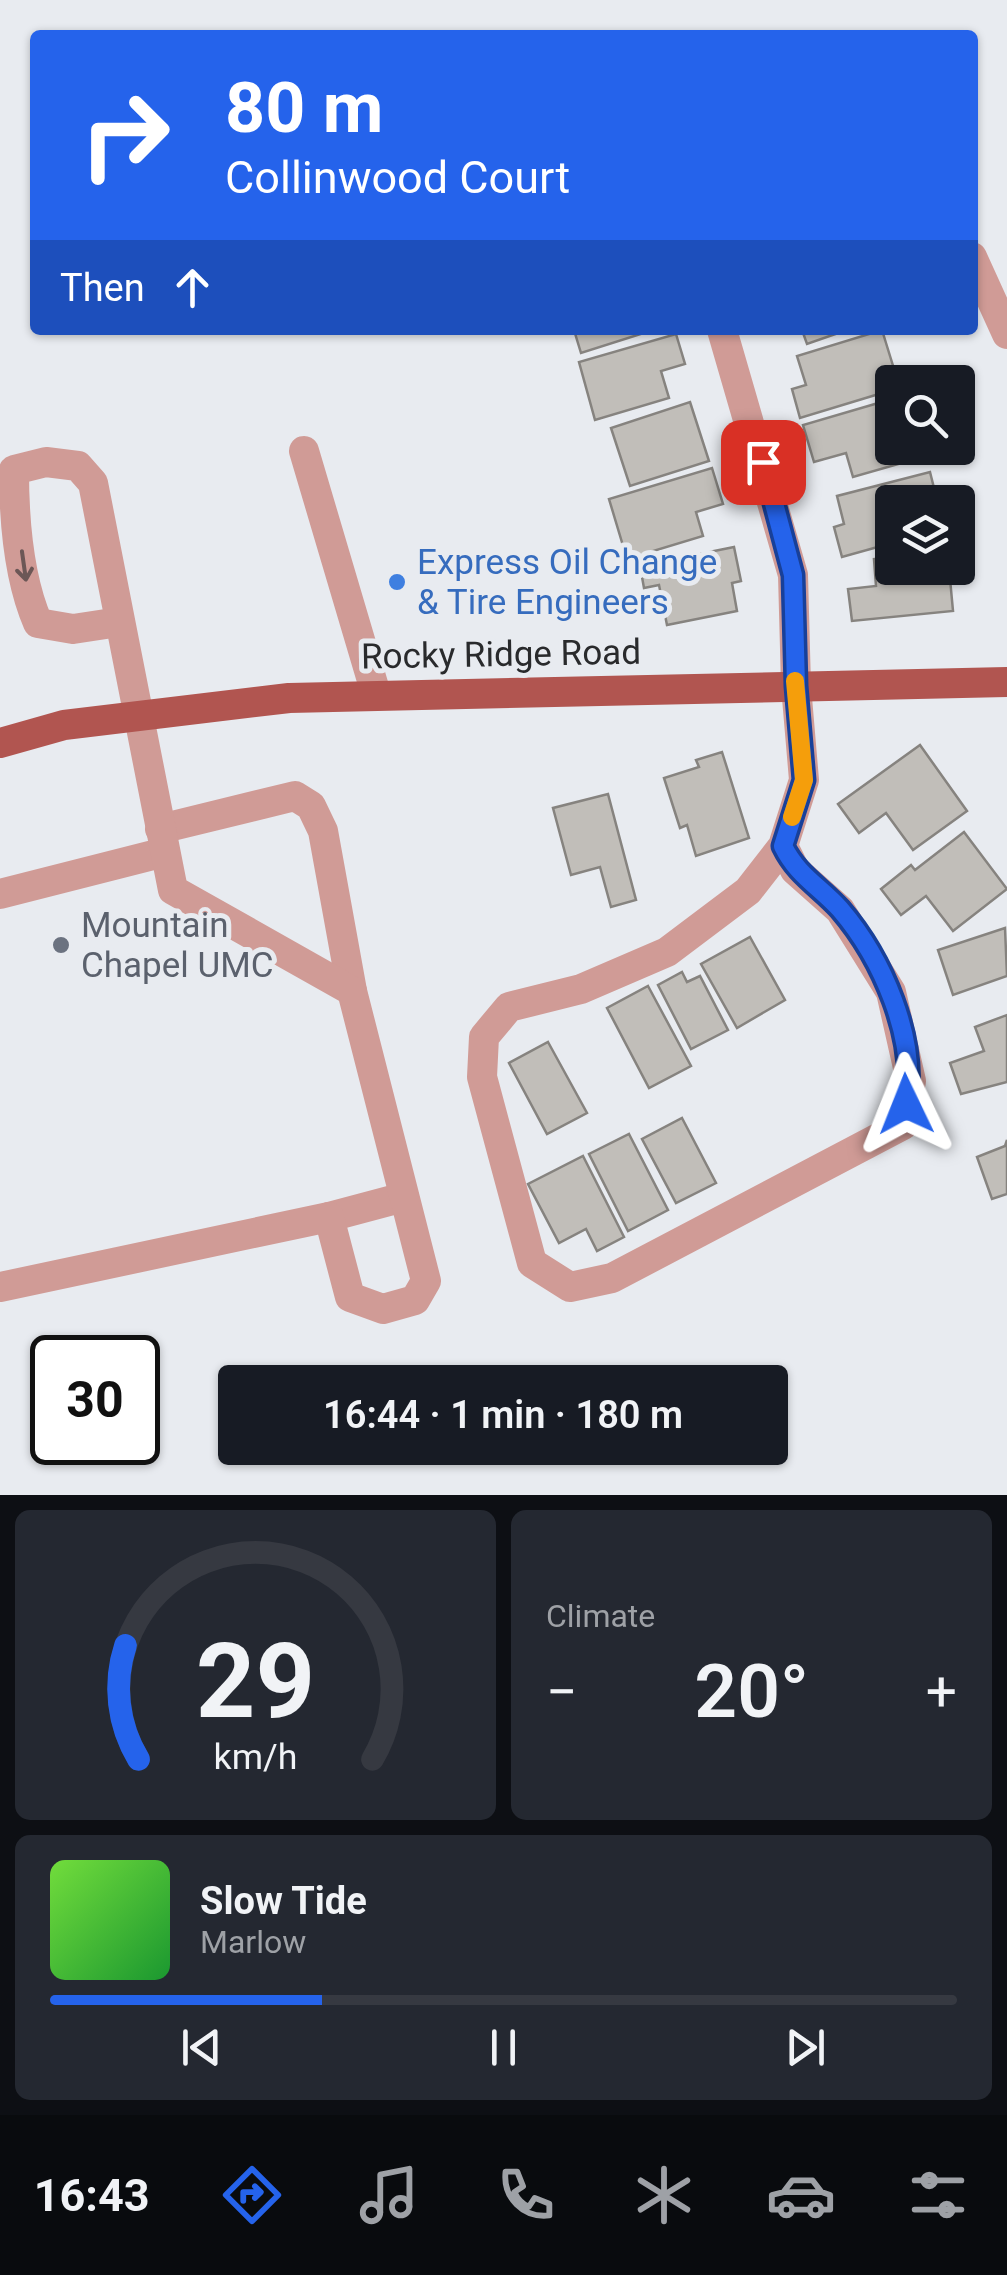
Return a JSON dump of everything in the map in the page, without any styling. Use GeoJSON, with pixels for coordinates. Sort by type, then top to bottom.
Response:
{"type":"FeatureCollection","features":[{"type":"Feature","properties":{"kind":"main road","name":"Rocky Ridge Road"},"geometry":{"type":"LineString","coordinates":[[0,742],[64,725],[289,698],[1007,682]]}},
{"type":"Feature","properties":{"kind":"street"},"geometry":{"type":"LineString","coordinates":[[978,270],[1007,334]]}},
{"type":"Feature","properties":{"kind":"street"},"geometry":{"type":"LineString","coordinates":[[724,335],[772,490],[793,575],[804,780],[783,846],[748,891],[668,952],[581,989],[510,1007],[484,1037],[482,1077],[532,1263],[570,1287],[612,1278],[903,1125],[910,1080],[891,992],[840,910],[795,870],[783,846]]}},
{"type":"Feature","properties":{"kind":"street"},"geometry":{"type":"LineString","coordinates":[[304,451],[376,694]]}},
{"type":"Feature","properties":{"kind":"street"},"geometry":{"type":"LineString","coordinates":[[119,622],[73,630],[38,624],[29,604],[14,509],[14,470],[46,462],[78,466],[93,483],[173,890],[352,991]]}},
{"type":"Feature","properties":{"kind":"street"},"geometry":{"type":"LineString","coordinates":[[0,894],[295,796],[311,806],[322,831],[352,991],[426,1281],[415,1300],[383,1309],[350,1297],[330,1217]]}},
{"type":"Feature","properties":{"kind":"street"},"geometry":{"type":"LineString","coordinates":[[0,1286],[330,1217],[404,1196]]}},
{"type":"Feature","properties":{"kind":"building"},"geometry":{"type":"Polygon","coordinates":[[[576,335],[638,335],[581,353],[576,335]]]}},
{"type":"Feature","properties":{"kind":"building"},"geometry":{"type":"Polygon","coordinates":[[[676,335],[685,364],[661,371],[669,398],[595,420],[579,362],[676,335]]]}},
{"type":"Feature","properties":{"kind":"building"},"geometry":{"type":"Polygon","coordinates":[[[804,335],[833,335],[807,344],[804,335]]]}},
{"type":"Feature","properties":{"kind":"building"},"geometry":{"type":"Polygon","coordinates":[[[866,335],[884,335],[893,365],[875,365],[875,395],[800,418],[792,389],[806,385],[797,356],[866,335]]]}},
{"type":"Feature","properties":{"kind":"building"},"geometry":{"type":"Polygon","coordinates":[[[690,402],[709,461],[630,486],[611,428],[690,402]]]}},
{"type":"Feature","properties":{"kind":"building"},"geometry":{"type":"Polygon","coordinates":[[[875,404],[875,465],[895,465],[853,477],[846,453],[814,462],[803,425],[875,404]]]}},
{"type":"Feature","properties":{"kind":"building"},"geometry":{"type":"Polygon","coordinates":[[[712,468],[723,504],[696,512],[703,536],[627,559],[609,499],[712,468]]]}},
{"type":"Feature","properties":{"kind":"building"},"geometry":{"type":"Polygon","coordinates":[[[930,472],[933,485],[880,485],[930,472]]]}},
{"type":"Feature","properties":{"kind":"building"},"geometry":{"type":"Polygon","coordinates":[[[875,486],[875,548],[842,557],[834,527],[844,524],[837,496],[875,486]]]}},
{"type":"Feature","properties":{"kind":"building"},"geometry":{"type":"Polygon","coordinates":[[[734,547],[741,581],[732,583],[737,611],[667,625],[659,585],[644,588],[640,566],[734,547]]]}},
{"type":"Feature","properties":{"kind":"building"},"geometry":{"type":"Polygon","coordinates":[[[951,585],[953,611],[852,621],[848,589],[951,585]]]}},
{"type":"Feature","properties":{"kind":"building"},"geometry":{"type":"Polygon","coordinates":[[[920,745],[967,811],[913,850],[886,813],[859,833],[838,804],[920,745]]]}},
{"type":"Feature","properties":{"kind":"building"},"geometry":{"type":"Polygon","coordinates":[[[722,752],[749,838],[696,856],[687,825],[680,828],[664,778],[699,767],[696,760],[722,752]]]}},
{"type":"Feature","properties":{"kind":"building"},"geometry":{"type":"Polygon","coordinates":[[[608,794],[636,900],[611,907],[600,867],[571,875],[553,808],[608,794]]]}},
{"type":"Feature","properties":{"kind":"building"},"geometry":{"type":"Polygon","coordinates":[[[964,832],[1007,889],[953,931],[926,896],[901,915],[881,889],[911,865],[915,870],[964,832]]]}},
{"type":"Feature","properties":{"kind":"building"},"geometry":{"type":"Polygon","coordinates":[[[1005,928],[1007,976],[953,995],[938,950],[1005,928]]]}},
{"type":"Feature","properties":{"kind":"building"},"geometry":{"type":"Polygon","coordinates":[[[750,937],[785,1000],[737,1028],[701,964],[750,937]]]}},
{"type":"Feature","properties":{"kind":"building"},"geometry":{"type":"Polygon","coordinates":[[[682,972],[687,982],[700,976],[728,1030],[691,1049],[658,985],[682,972]]]}},
{"type":"Feature","properties":{"kind":"building"},"geometry":{"type":"Polygon","coordinates":[[[648,986],[691,1066],[649,1088],[607,1008],[648,986]]]}},
{"type":"Feature","properties":{"kind":"building"},"geometry":{"type":"Polygon","coordinates":[[[1007,1015],[1007,1082],[961,1094],[950,1063],[984,1051],[975,1027],[1007,1015]]]}},
{"type":"Feature","properties":{"kind":"building"},"geometry":{"type":"Polygon","coordinates":[[[548,1042],[587,1113],[547,1134],[509,1063],[548,1042]]]}},
{"type":"Feature","properties":{"kind":"building"},"geometry":{"type":"Polygon","coordinates":[[[682,1118],[716,1183],[676,1203],[642,1139],[682,1118]]]}},
{"type":"Feature","properties":{"kind":"building"},"geometry":{"type":"Polygon","coordinates":[[[629,1134],[668,1210],[628,1231],[589,1154],[629,1134]]]}},
{"type":"Feature","properties":{"kind":"building"},"geometry":{"type":"Polygon","coordinates":[[[1007,1140],[1007,1194],[992,1199],[977,1157],[1005,1146],[1007,1140]]]}},
{"type":"Feature","properties":{"kind":"building"},"geometry":{"type":"Polygon","coordinates":[[[583,1156],[624,1237],[597,1251],[586,1229],[559,1243],[528,1184],[583,1156]]]}},
{"type":"Feature","properties":{"kind":"slow traffic"},"geometry":{"type":"LineString","coordinates":[[792,817],[804,780],[795,681]]}},
{"type":"Feature","properties":{"kind":"place","name":"Express Oil Change & Tire Engineers"},"geometry":{"type":"Point","coordinates":[397,582]}},
{"type":"Feature","properties":{"kind":"place","name":"Mountain Chapel UMC"},"geometry":{"type":"Point","coordinates":[61,945]}},
{"type":"Feature","properties":{"kind":"route"},"geometry":{"type":"LineString","coordinates":[[763,462],[793,575],[804,780],[783,846],[795,870],[840,910],[891,992],[910,1080],[906,1104]]}}]}
